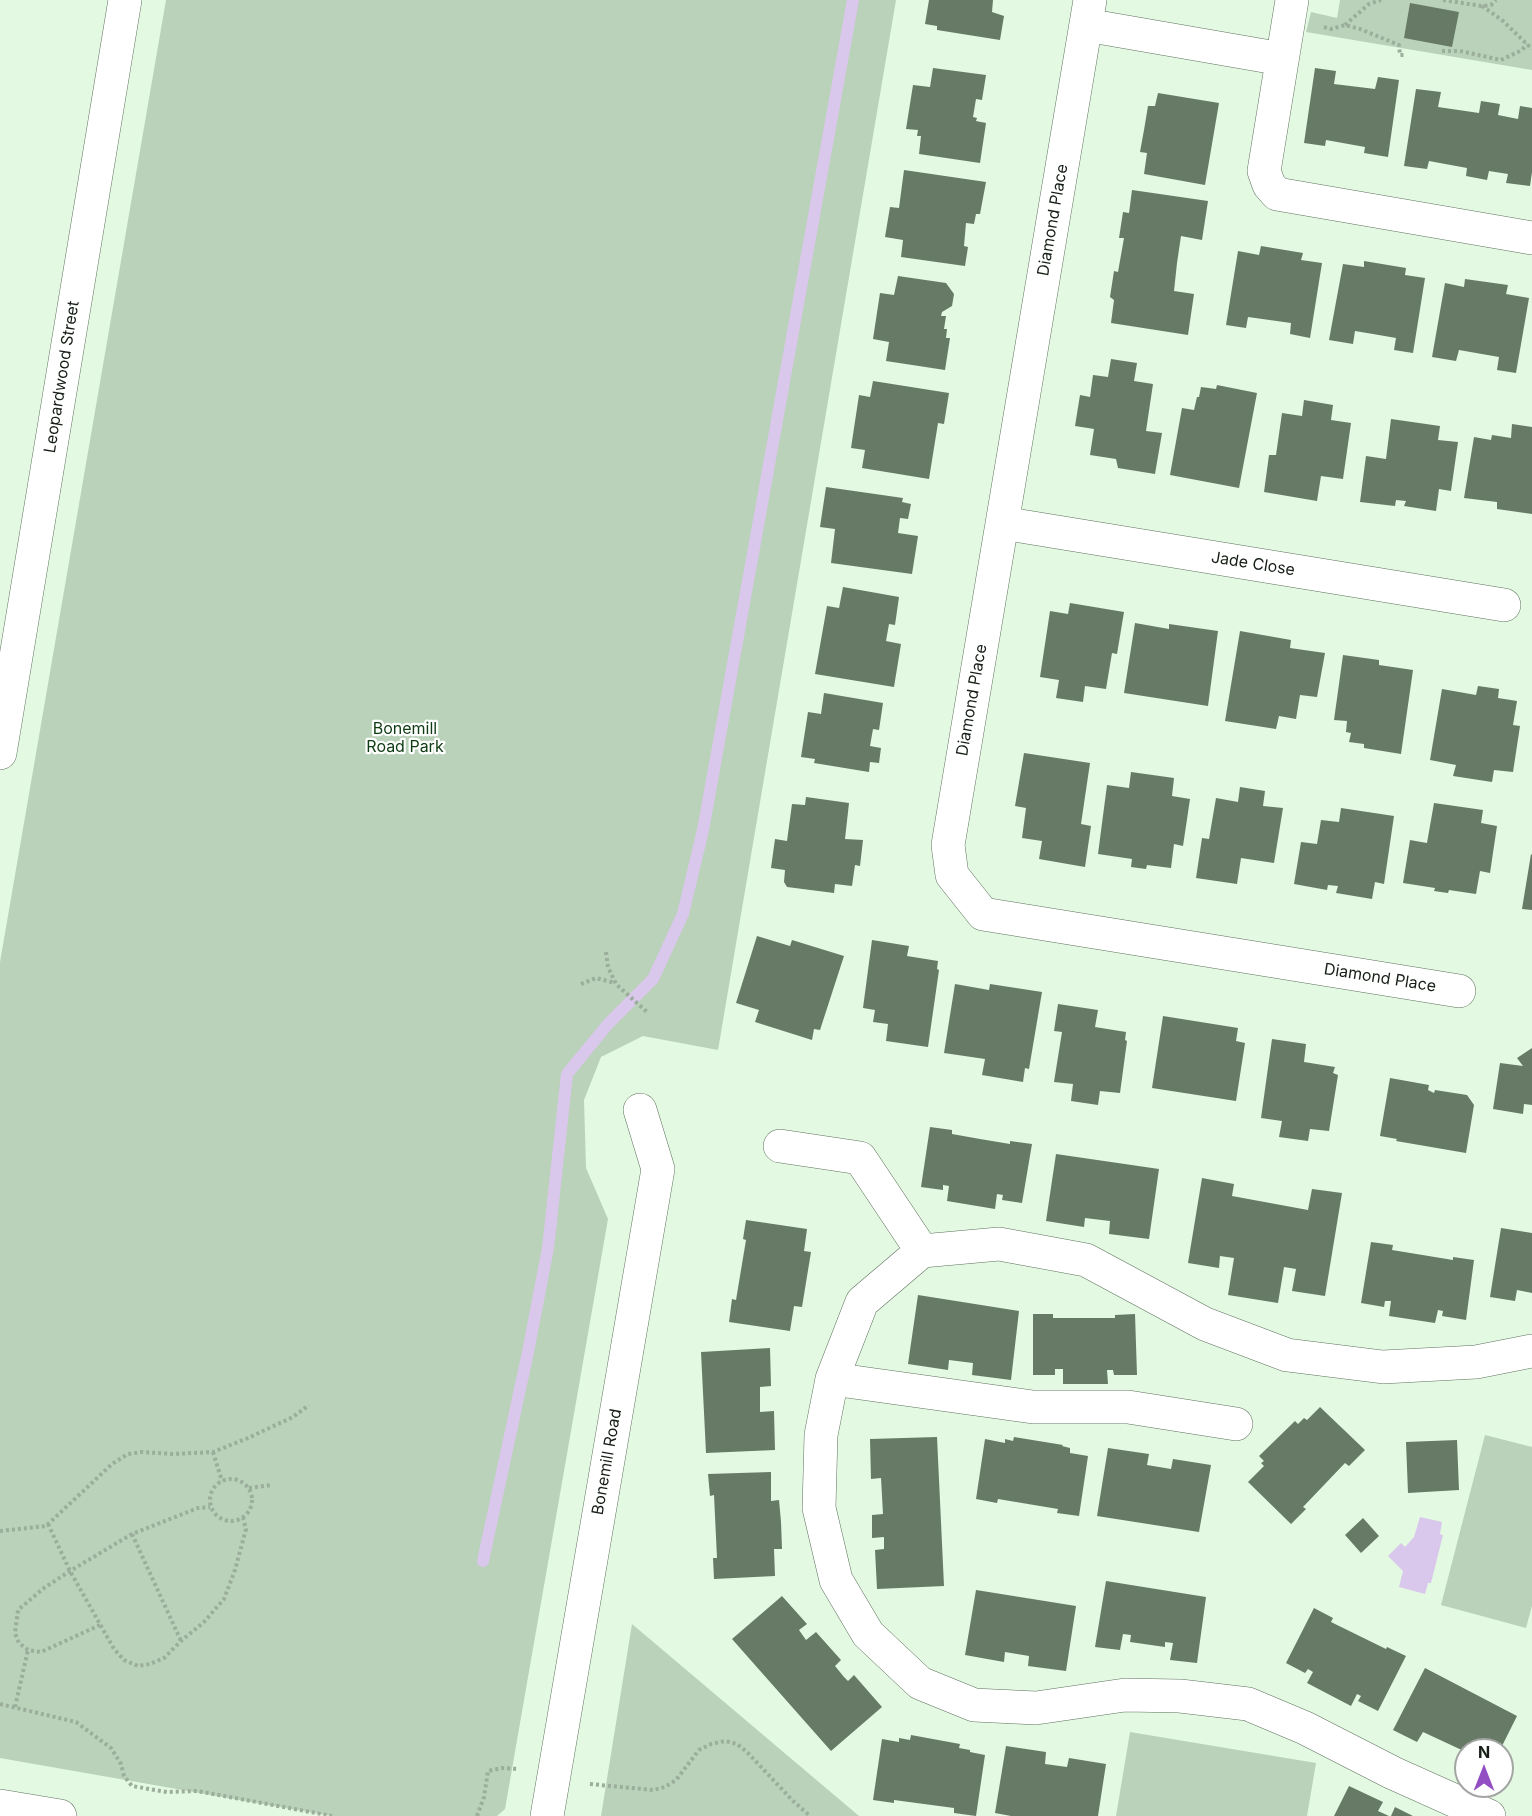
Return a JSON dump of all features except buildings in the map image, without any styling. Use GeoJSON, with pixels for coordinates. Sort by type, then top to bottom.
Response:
{"type":"FeatureCollection","features":[{"type":"Feature","properties":{"kind":"street","name":"Leopardwood Street"},"geometry":{"type":"LineString","coordinates":[[0,753],[125,0]]}},
{"type":"Feature","properties":{"kind":"street"},"geometry":{"type":"LineString","coordinates":[[1292,0],[1264,171],[1269,185],[1277,194],[1532,238]]}},
{"type":"Feature","properties":{"kind":"street"},"geometry":{"type":"LineString","coordinates":[[1088,12],[1282,59]]}},
{"type":"Feature","properties":{"kind":"street","name":"Diamond Place"},"geometry":{"type":"LineString","coordinates":[[1088,12],[948,845],[952,875],[983,914],[1459,991]]}},
{"type":"Feature","properties":{"kind":"street","name":"Jade Close"},"geometry":{"type":"LineString","coordinates":[[1002,523],[1503,605]]}},
{"type":"Feature","properties":{"kind":"street","name":"Bonemill Road"},"geometry":{"type":"LineString","coordinates":[[547,1816],[658,1169],[640,1110]]}},
{"type":"Feature","properties":{"kind":"street"},"geometry":{"type":"LineString","coordinates":[[780,1146],[860,1158],[922,1251]]}},
{"type":"Feature","properties":{"kind":"street"},"geometry":{"type":"LineString","coordinates":[[1489,1816],[1394,1773],[1305,1728],[1248,1704],[1180,1696],[1125,1695],[1036,1708],[974,1705],[920,1683],[868,1634],[836,1580],[819,1508],[821,1435],[832,1378],[862,1302],[922,1251],[999,1245],[1086,1260],[1205,1324],[1287,1355],[1383,1367],[1476,1362],[1532,1351]]}},
{"type":"Feature","properties":{"kind":"street"},"geometry":{"type":"LineString","coordinates":[[832,1378],[1034,1407],[1128,1407],[1236,1424]]}},
{"type":"Feature","properties":{"kind":"street"},"geometry":{"type":"LineString","coordinates":[[0,1806],[60,1816]]}},
{"type":"Feature","properties":{"kind":"path"},"geometry":{"type":"LineString","coordinates":[[1344,25],[1369,4],[1380,0]]}},
{"type":"Feature","properties":{"kind":"path"},"geometry":{"type":"LineString","coordinates":[[1443,0],[1482,6],[1491,5],[1496,0]]}},
{"type":"Feature","properties":{"kind":"path"},"geometry":{"type":"LineString","coordinates":[[1482,6],[1503,21],[1532,49]]}},
{"type":"Feature","properties":{"kind":"path"},"geometry":{"type":"LineString","coordinates":[[1322,27],[1331,28],[1344,25],[1360,29],[1399,45],[1400,55],[1406,55]]}},
{"type":"Feature","properties":{"kind":"path"},"geometry":{"type":"LineString","coordinates":[[1442,51],[1460,51],[1501,60],[1522,50],[1527,44]]}},
{"type":"Feature","properties":{"kind":"path"},"geometry":{"type":"LineString","coordinates":[[606,952],[608,967],[616,984],[648,1013]]}},
{"type":"Feature","properties":{"kind":"path"},"geometry":{"type":"LineString","coordinates":[[581,984],[596,978],[616,984]]}},
{"type":"Feature","properties":{"kind":"path"},"geometry":{"type":"LineString","coordinates":[[0,1531],[46,1526],[112,1464],[128,1454],[213,1452],[292,1417],[309,1405]]}},
{"type":"Feature","properties":{"kind":"path"},"geometry":{"type":"LineString","coordinates":[[213,1452],[222,1481]]}},
{"type":"Feature","properties":{"kind":"path"},"geometry":{"type":"LineString","coordinates":[[240,1480],[249,1488],[251,1510],[243,1518],[230,1522],[213,1513],[210,1507],[210,1494],[222,1481],[240,1480]]}},
{"type":"Feature","properties":{"kind":"path"},"geometry":{"type":"LineString","coordinates":[[249,1488],[272,1485]]}},
{"type":"Feature","properties":{"kind":"path"},"geometry":{"type":"LineString","coordinates":[[100,1625],[41,1652],[28,1650],[19,1643],[15,1633],[18,1610],[44,1588],[70,1571],[132,1534],[198,1508],[210,1507]]}},
{"type":"Feature","properties":{"kind":"path"},"geometry":{"type":"LineString","coordinates":[[48,1524],[70,1571],[114,1648],[124,1660],[138,1666],[164,1658],[204,1622],[224,1599],[236,1570],[246,1529],[243,1518]]}},
{"type":"Feature","properties":{"kind":"path"},"geometry":{"type":"LineString","coordinates":[[132,1534],[181,1641]]}},
{"type":"Feature","properties":{"kind":"path"},"geometry":{"type":"LineString","coordinates":[[15,1707],[28,1650]]}},
{"type":"Feature","properties":{"kind":"path"},"geometry":{"type":"LineString","coordinates":[[0,1704],[76,1722],[111,1748],[121,1764],[124,1776],[132,1786],[167,1792],[197,1791],[332,1816]]}},
{"type":"Feature","properties":{"kind":"path"},"geometry":{"type":"LineString","coordinates":[[477,1816],[484,1797],[488,1771],[502,1768],[521,1769],[553,1779],[653,1790],[665,1787],[676,1780],[699,1750],[725,1741],[737,1744],[747,1752],[793,1802],[810,1816]]}},
{"type":"Feature","properties":{"kind":"green space","name":"Bonemill Road Park"},"geometry":{"type":"Polygon","coordinates":[[[166,0],[896,0],[718,1050],[643,1036],[601,1057],[584,1100],[586,1168],[608,1219],[505,1809],[497,1816],[331,1816],[0,1758],[0,962],[166,0]]]}},
{"type":"Feature","properties":{"kind":"green space"},"geometry":{"type":"Polygon","coordinates":[[[1340,0],[1532,0],[1532,70],[1306,32],[1311,12],[1337,18],[1340,0]]]}},
{"type":"Feature","properties":{"kind":"green space"},"geometry":{"type":"Polygon","coordinates":[[[1485,1435],[1532,1447],[1532,1606],[1526,1628],[1441,1605],[1485,1435]]]}},
{"type":"Feature","properties":{"kind":"green space"},"geometry":{"type":"Polygon","coordinates":[[[632,1624],[859,1816],[601,1816],[632,1624]]]}},
{"type":"Feature","properties":{"kind":"green space"},"geometry":{"type":"Polygon","coordinates":[[[1130,1732],[1316,1763],[1307,1816],[1116,1816],[1130,1732]]]}},
{"type":"Feature","properties":{"kind":"shaded area"},"geometry":{"type":"Polygon","coordinates":[[[1420,1517],[1442,1522],[1440,1534],[1443,1535],[1431,1583],[1428,1583],[1425,1594],[1399,1587],[1403,1571],[1388,1556],[1401,1543],[1405,1547],[1414,1537],[1420,1517]]]}},
{"type":"Feature","properties":{"kind":"waterway"},"geometry":{"type":"LineString","coordinates":[[483,1561],[548,1248],[567,1074],[608,1024],[653,979],[683,914],[703,830],[853,0]]}}]}
